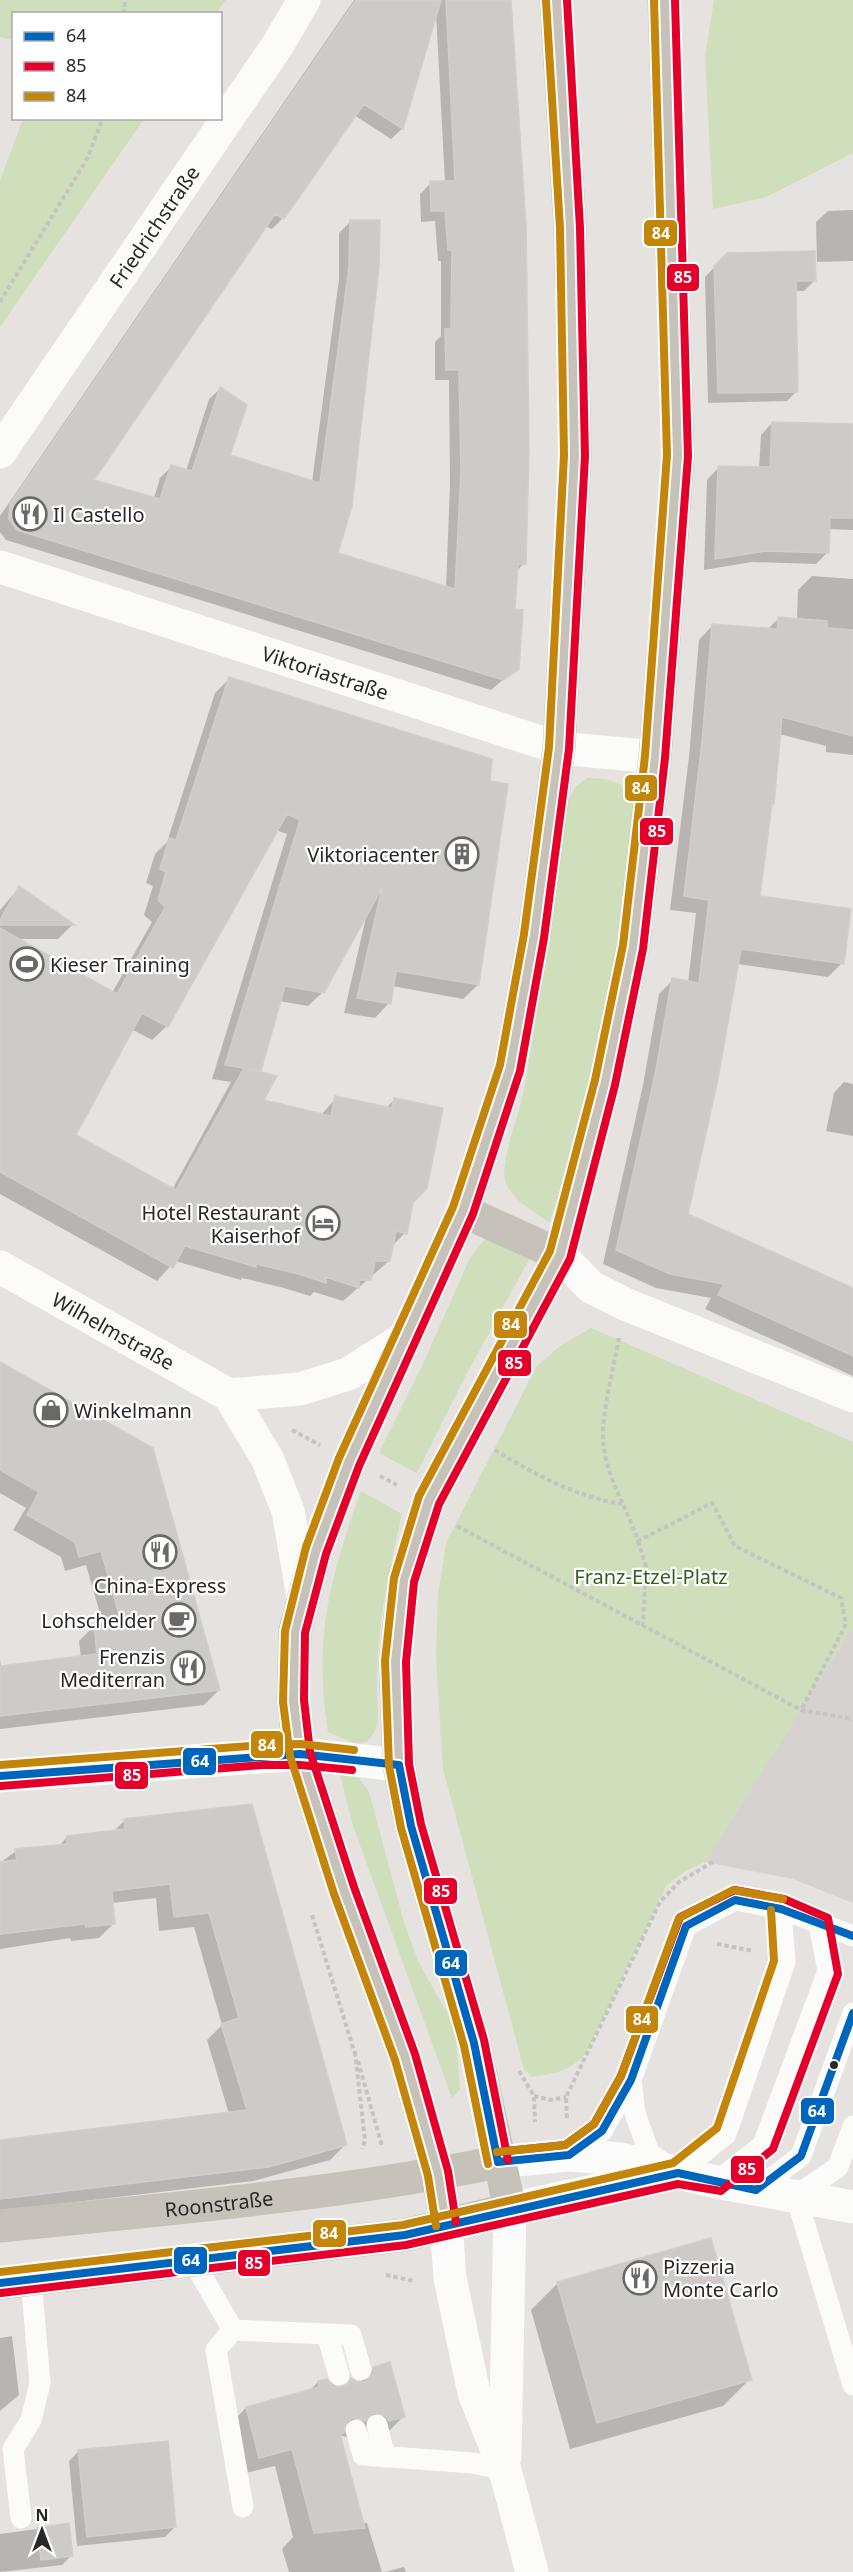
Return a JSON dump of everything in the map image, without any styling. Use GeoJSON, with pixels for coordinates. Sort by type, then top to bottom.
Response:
{"type":"FeatureCollection","features":[{"type":"Feature","properties":{"kind":"main road"},"geometry":{"type":"LineString","coordinates":[[446,2224],[438,2174],[405,2057],[345,1890],[300,1754],[293,1701],[295,1631],[316,1551],[349,1462],[463,1211],[510,1068],[534,936],[559,747],[575,455],[570,228],[556,0]]}},
{"type":"Feature","properties":{"kind":"main road"},"geometry":{"type":"LineString","coordinates":[[16,2281],[405,2235],[510,2209],[474,2043],[411,1826],[399,1765],[395,1662],[404,1580],[429,1500],[560,1255],[605,1082],[633,947],[655,757],[678,455],[667,5]]}},
{"type":"Feature","properties":{"kind":"main road"},"geometry":{"type":"LineString","coordinates":[[463,1211],[560,1255]]}},
{"type":"Feature","properties":{"kind":"main road","name":"Roonstraße"},"geometry":{"type":"LineString","coordinates":[[0,2226],[316,2193],[498,2162]]}},
{"type":"Feature","properties":{"kind":"street","name":"Friedrichstraße"},"geometry":{"type":"LineString","coordinates":[[0,452],[277,46],[304,0]]}},
{"type":"Feature","properties":{"kind":"street","name":"Viktoriastraße"},"geometry":{"type":"LineString","coordinates":[[0,567],[559,747],[655,757]]}},
{"type":"Feature","properties":{"kind":"street"},"geometry":{"type":"LineString","coordinates":[[560,1255],[591,1287],[625,1304],[853,1396]]}},
{"type":"Feature","properties":{"kind":"street","name":"Wilhelmstraße"},"geometry":{"type":"LineString","coordinates":[[0,1267],[229,1395],[268,1460],[288,1511],[303,1597]]}},
{"type":"Feature","properties":{"kind":"street"},"geometry":{"type":"LineString","coordinates":[[229,1395],[310,1386],[348,1374],[405,1338]]}},
{"type":"Feature","properties":{"kind":"street"},"geometry":{"type":"LineString","coordinates":[[0,1776],[300,1754],[399,1765]]}},
{"type":"Feature","properties":{"kind":"street"},"geometry":{"type":"LineString","coordinates":[[498,2162],[569,2155],[621,2159],[756,2190],[847,2201]]}},
{"type":"Feature","properties":{"kind":"street"},"geometry":{"type":"LineString","coordinates":[[505,2470],[510,2209],[678,2173]]}},
{"type":"Feature","properties":{"kind":"street"},"geometry":{"type":"LineString","coordinates":[[446,2224],[450,2278],[474,2393],[505,2470],[532,2572]]}},
{"type":"Feature","properties":{"kind":"lane"},"geometry":{"type":"LineString","coordinates":[[569,2155],[602,2131],[632,2080],[686,1926],[735,1900],[782,1909],[853,1936]]}},
{"type":"Feature","properties":{"kind":"lane"},"geometry":{"type":"LineString","coordinates":[[632,2080],[634,2113],[650,2153],[678,2173],[726,2134],[785,1962],[782,1909]]}},
{"type":"Feature","properties":{"kind":"lane"},"geometry":{"type":"LineString","coordinates":[[716,2182],[763,2145],[828,1971],[819,1924]]}},
{"type":"Feature","properties":{"kind":"lane"},"geometry":{"type":"LineString","coordinates":[[756,2190],[801,2156],[853,2013]]}},
{"type":"Feature","properties":{"kind":"lane"},"geometry":{"type":"LineString","coordinates":[[853,2126],[838,2167],[796,2196],[853,2385]]}},
{"type":"Feature","properties":{"kind":"lane"},"geometry":{"type":"LineString","coordinates":[[193,2261],[233,2330]]}},
{"type":"Feature","properties":{"kind":"lane"},"geometry":{"type":"LineString","coordinates":[[16,2281],[40,2383],[31,2420],[13,2449],[21,2518]]}},
{"type":"Feature","properties":{"kind":"lane"},"geometry":{"type":"LineString","coordinates":[[233,2330],[351,2335],[361,2370]]}},
{"type":"Feature","properties":{"kind":"lane"},"geometry":{"type":"LineString","coordinates":[[233,2330],[216,2350],[243,2507]]}},
{"type":"Feature","properties":{"kind":"lane"},"geometry":{"type":"LineString","coordinates":[[327,2334],[339,2375]]}},
{"type":"Feature","properties":{"kind":"lane"},"geometry":{"type":"LineString","coordinates":[[377,2425],[385,2457]]}},
{"type":"Feature","properties":{"kind":"lane"},"geometry":{"type":"LineString","coordinates":[[356,2430],[363,2455],[473,2463],[505,2470]]}},
{"type":"Feature","properties":{"kind":"path"},"geometry":{"type":"LineString","coordinates":[[0,302],[87,159],[103,120]]}},
{"type":"Feature","properties":{"kind":"path"},"geometry":{"type":"LineString","coordinates":[[625,1304],[605,1419],[603,1448],[646,1566],[643,1626]]}},
{"type":"Feature","properties":{"kind":"path"},"geometry":{"type":"LineString","coordinates":[[464,1435],[559,1485],[602,1501],[623,1504]]}},
{"type":"Feature","properties":{"kind":"path"},"geometry":{"type":"LineString","coordinates":[[638,1541],[712,1503],[735,1546],[841,1598],[846,1624],[801,1710]]}},
{"type":"Feature","properties":{"kind":"path"},"geometry":{"type":"LineString","coordinates":[[454,1535],[455,1525],[801,1710],[853,1719]]}},
{"type":"Feature","properties":{"kind":"path"},"geometry":{"type":"LineString","coordinates":[[569,2155],[566,2097],[660,1902],[679,1882],[713,1862]]}},
{"type":"Feature","properties":{"kind":"path"},"geometry":{"type":"LineString","coordinates":[[518,2069],[534,2096],[550,2100],[566,2097]]}},
{"type":"Feature","properties":{"kind":"green space"},"geometry":{"type":"Polygon","coordinates":[[[0,0],[226,0],[217,12],[12,12],[12,40],[0,37],[0,0]]]}},
{"type":"Feature","properties":{"kind":"green space"},"geometry":{"type":"Polygon","coordinates":[[[714,0],[853,0],[853,153],[766,197],[713,209],[705,56],[714,0]]]}},
{"type":"Feature","properties":{"kind":"green space"},"geometry":{"type":"Polygon","coordinates":[[[23,120],[143,120],[0,327],[0,181],[23,120]]]}},
{"type":"Feature","properties":{"kind":"green space"},"geometry":{"type":"Polygon","coordinates":[[[587,778],[612,781],[633,793],[636,812],[617,969],[578,1150],[549,1222],[513,1195],[506,1183],[505,1164],[523,1094],[535,1024],[562,814],[575,787],[587,778]]]}},
{"type":"Feature","properties":{"kind":"green space"},"geometry":{"type":"Polygon","coordinates":[[[485,1239],[531,1256],[467,1373],[417,1473],[379,1453],[423,1364],[470,1258],[485,1239]]]}},
{"type":"Feature","properties":{"kind":"green space","name":"Franz-Etzel-Platz"},"geometry":{"type":"Polygon","coordinates":[[[591,1328],[853,1442],[853,1631],[849,1633],[705,1862],[685,1871],[666,1886],[588,2050],[570,2067],[532,2077],[524,2069],[443,1769],[436,1657],[438,1596],[446,1543],[537,1366],[560,1346],[591,1328]]]}},
{"type":"Feature","properties":{"kind":"green space"},"geometry":{"type":"Polygon","coordinates":[[[361,1491],[402,1514],[381,1624],[377,1668],[377,1724],[367,1742],[353,1743],[328,1732],[322,1667],[327,1609],[333,1581],[361,1491]]]}},
{"type":"Feature","properties":{"kind":"green space"},"geometry":{"type":"Polygon","coordinates":[[[338,1766],[359,1778],[369,1792],[405,1926],[419,1963],[455,2027],[460,2089],[452,2098],[353,1826],[338,1766]]]}},
{"type":"Feature","properties":{"kind":"shaded area"},"geometry":{"type":"Polygon","coordinates":[[[853,1631],[853,1903],[793,1879],[705,1862],[849,1633],[853,1631]]]}},
{"type":"Feature","properties":{"kind":"building"},"geometry":{"type":"Polygon","coordinates":[[[356,0],[441,0],[403,129],[364,104],[284,219],[275,214],[94,480],[160,499],[171,465],[192,471],[220,387],[247,405],[230,455],[320,483],[349,267],[350,220],[380,220],[379,267],[352,506],[338,553],[455,589],[461,472],[459,370],[446,370],[445,329],[451,329],[452,250],[448,250],[445,211],[431,211],[430,181],[455,181],[446,0],[511,0],[526,225],[529,450],[526,564],[518,564],[515,609],[523,610],[519,669],[503,680],[17,530],[9,519],[10,504],[356,0]]]}},
{"type":"Feature","properties":{"kind":"building"},"geometry":{"type":"Polygon","coordinates":[[[815,251],[816,281],[796,281],[798,392],[718,393],[714,266],[727,253],[815,251]]]}},
{"type":"Feature","properties":{"kind":"building"},"geometry":{"type":"Polygon","coordinates":[[[772,422],[853,424],[853,518],[830,518],[829,553],[765,551],[715,559],[718,466],[770,467],[772,422]]]}},
{"type":"Feature","properties":{"kind":"building"},"geometry":{"type":"Polygon","coordinates":[[[778,617],[827,621],[827,628],[853,630],[853,736],[782,717],[774,804],[772,804],[760,896],[851,909],[844,964],[741,949],[718,1079],[688,1214],[853,1288],[853,1356],[718,1295],[724,1284],[670,1274],[616,1250],[656,1070],[672,978],[699,983],[709,900],[684,896],[702,742],[712,624],[777,629],[778,617]]]}},
{"type":"Feature","properties":{"kind":"building"},"geometry":{"type":"Polygon","coordinates":[[[229,677],[492,759],[490,781],[508,784],[479,985],[396,971],[391,1004],[357,998],[382,888],[324,993],[285,986],[261,1071],[249,1069],[277,1076],[264,1100],[331,1116],[335,1096],[392,1108],[394,1098],[443,1108],[427,1188],[413,1203],[407,1234],[396,1231],[390,1261],[375,1261],[371,1280],[359,1280],[359,1288],[326,1277],[326,1283],[256,1264],[256,1267],[185,1246],[173,1268],[0,1172],[0,928],[117,994],[165,907],[158,900],[166,872],[160,869],[169,838],[176,840],[229,677]],[[287,814],[168,1027],[142,1013],[76,1135],[176,1190],[244,1068],[225,1065],[300,820],[287,814]]]}},
{"type":"Feature","properties":{"kind":"building"},"geometry":{"type":"Polygon","coordinates":[[[19,886],[75,925],[0,925],[0,920],[19,886]]]}},
{"type":"Feature","properties":{"kind":"building"},"geometry":{"type":"Polygon","coordinates":[[[0,1362],[153,1448],[220,1690],[0,1716],[0,1666],[97,1654],[94,1625],[120,1618],[101,1551],[79,1557],[75,1542],[27,1515],[39,1492],[0,1470],[0,1362]]]}},
{"type":"Feature","properties":{"kind":"building"},"geometry":{"type":"Polygon","coordinates":[[[252,1804],[347,2145],[269,2167],[0,2199],[0,2140],[247,2110],[221,2024],[239,2018],[209,1913],[174,1917],[170,1884],[112,1891],[115,1924],[86,1927],[85,1924],[0,1934],[0,1862],[17,1860],[15,1849],[67,1844],[67,1836],[125,1829],[124,1819],[252,1804]]]}},
{"type":"Feature","properties":{"kind":"building"},"geometry":{"type":"Polygon","coordinates":[[[711,2238],[752,2380],[597,2423],[557,2282],[711,2238]]]}},
{"type":"Feature","properties":{"kind":"building"},"geometry":{"type":"Polygon","coordinates":[[[390,2362],[405,2417],[389,2421],[386,2416],[374,2413],[365,2421],[353,2418],[347,2422],[344,2433],[340,2434],[365,2528],[314,2533],[292,2449],[259,2458],[246,2407],[319,2387],[318,2381],[327,2379],[337,2387],[348,2384],[351,2378],[357,2382],[365,2382],[373,2374],[373,2367],[390,2362]]]}},
{"type":"Feature","properties":{"kind":"building"},"geometry":{"type":"Polygon","coordinates":[[[168,2441],[176,2527],[87,2537],[78,2450],[168,2441]]]}},
{"type":"Feature","properties":{"kind":"building"},"geometry":{"type":"Polygon","coordinates":[[[69,2523],[73,2556],[41,2560],[37,2528],[69,2523]]]}},
{"type":"Feature","properties":{"kind":"transit line","name":"85"},"geometry":{"type":"LineString","coordinates":[[456,2222],[448,2171],[415,2054],[354,1887],[310,1752],[304,1700],[305,1633],[326,1554],[359,1466],[473,1214],[520,1071],[544,938],[569,749],[585,456],[580,228],[567,0]]}},
{"type":"Feature","properties":{"kind":"transit line","name":"84"},"geometry":{"type":"LineString","coordinates":[[488,2164],[464,2046],[401,1828],[389,1766],[385,1661],[394,1578],[419,1496],[550,1251],[595,1080],[623,945],[645,756],[667,455],[654,0]]}},
{"type":"Feature","properties":{"kind":"transit line","name":"85"},"geometry":{"type":"LineString","coordinates":[[508,2160],[484,2040],[421,1824],[409,1764],[406,1662],[414,1582],[439,1504],[570,1259],[615,1085],[643,949],[665,758],[688,456],[675,0]]}},
{"type":"Feature","properties":{"kind":"transit line","name":"84"},"geometry":{"type":"LineString","coordinates":[[436,2226],[428,2176],[395,2060],[334,1894],[290,1756],[283,1702],[285,1631],[306,1547],[339,1458],[453,1207],[500,1065],[524,934],[549,747],[564,455],[560,228],[546,1]]}},
{"type":"Feature","properties":{"kind":"transit line","name":"84"},"geometry":{"type":"LineString","coordinates":[[0,1765],[262,1745],[301,1744],[354,1750]]}},
{"type":"Feature","properties":{"kind":"transit line","name":"64"},"geometry":{"type":"LineString","coordinates":[[0,1776],[300,1754],[399,1765]]}},
{"type":"Feature","properties":{"kind":"transit line","name":"85"},"geometry":{"type":"LineString","coordinates":[[1,1786],[263,1765],[300,1765],[352,1770]]}},
{"type":"Feature","properties":{"kind":"transit line","name":"64"},"geometry":{"type":"LineString","coordinates":[[399,1765],[411,1826],[474,2043],[498,2162]]}},
{"type":"Feature","properties":{"kind":"transit line","name":"84"},"geometry":{"type":"LineString","coordinates":[[497,2152],[565,2145],[594,2124],[621,2076],[679,1918],[733,1890],[783,1899]]}},
{"type":"Feature","properties":{"kind":"transit line","name":"85"},"geometry":{"type":"LineString","coordinates":[[1,2293],[406,2245],[678,2184],[721,2191],[773,2149],[838,1974],[828,1918],[784,1899],[735,1890],[680,1917],[621,2076],[594,2124],[565,2145],[497,2152]]}},
{"type":"Feature","properties":{"kind":"transit line","name":"64"},"geometry":{"type":"LineString","coordinates":[[498,2162],[569,2155],[602,2131],[631,2080],[686,1926],[735,1900],[781,1909],[853,1936]]}},
{"type":"Feature","properties":{"kind":"transit line","name":"84"},"geometry":{"type":"LineString","coordinates":[[0,2272],[403,2225],[673,2163],[717,2128],[774,1961],[771,1910]]}},
{"type":"Feature","properties":{"kind":"transit line","name":"64"},"geometry":{"type":"LineString","coordinates":[[756,2190],[801,2156],[853,2013]]}},
{"type":"Feature","properties":{"kind":"transit line","name":"64"},"geometry":{"type":"LineString","coordinates":[[0,2283],[405,2235],[678,2173],[756,2190]]}},
{"type":"Feature","properties":{"kind":"place","name":"Il Castello"},"geometry":{"type":"Point","coordinates":[30,514]}},
{"type":"Feature","properties":{"kind":"place","name":"Viktoriacenter"},"geometry":{"type":"Point","coordinates":[462,854]}},
{"type":"Feature","properties":{"kind":"place","name":"Kieser Training"},"geometry":{"type":"Point","coordinates":[27,964]}},
{"type":"Feature","properties":{"kind":"place","name":"Hotel Restaurant Kaiserhof"},"geometry":{"type":"Point","coordinates":[323,1223]}},
{"type":"Feature","properties":{"kind":"place","name":"Winkelmann"},"geometry":{"type":"Point","coordinates":[51,1410]}},
{"type":"Feature","properties":{"kind":"place","name":"China-Express"},"geometry":{"type":"Point","coordinates":[160,1552]}},
{"type":"Feature","properties":{"kind":"place","name":"Lohschelder"},"geometry":{"type":"Point","coordinates":[179,1620]}},
{"type":"Feature","properties":{"kind":"place","name":"Frenzis Mediterran"},"geometry":{"type":"Point","coordinates":[188,1668]}},
{"type":"Feature","properties":{"kind":"place","name":"Pizzeria Monte Carlo"},"geometry":{"type":"Point","coordinates":[640,2278]}}]}
